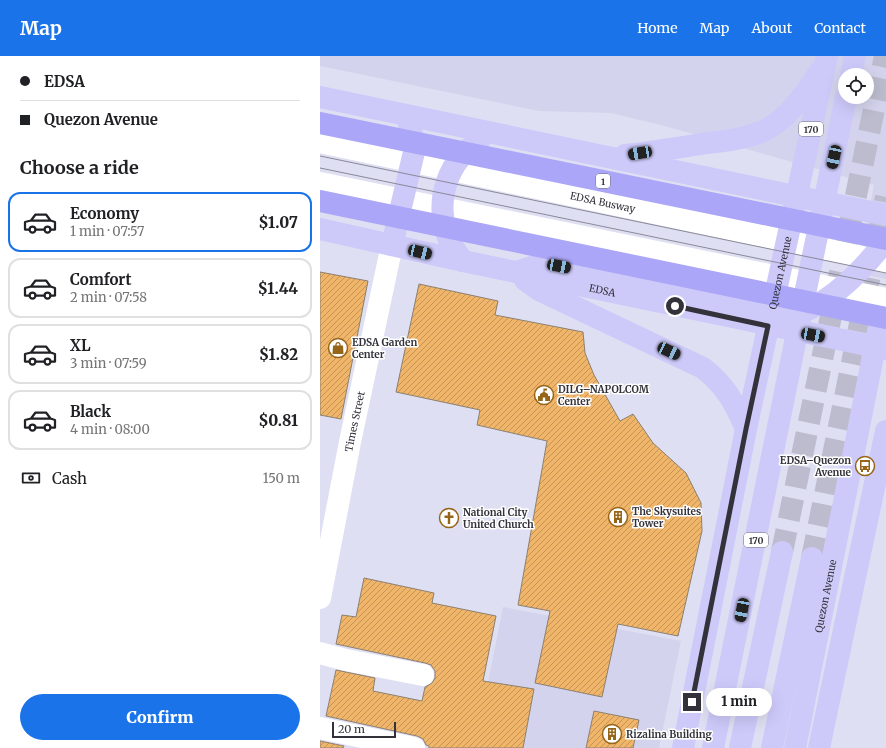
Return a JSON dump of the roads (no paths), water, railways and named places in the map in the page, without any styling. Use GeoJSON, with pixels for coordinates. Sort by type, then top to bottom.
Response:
{"type":"FeatureCollection","features":[{"type":"Feature","properties":{"kind":"highway","name":"1"},"geometry":{"type":"LineString","coordinates":[[320,123],[886,240]]}},
{"type":"Feature","properties":{"kind":"highway"},"geometry":{"type":"LineString","coordinates":[[320,202],[883,322]]}},
{"type":"Feature","properties":{"kind":"main road"},"geometry":{"type":"LineString","coordinates":[[852,68],[855,56]]}},
{"type":"Feature","properties":{"kind":"main road"},"geometry":{"type":"LineString","coordinates":[[611,158],[728,140],[764,130],[782,118],[799,101],[827,59]]}},
{"type":"Feature","properties":{"kind":"main road","name":"Quezon Avenue"},"geometry":{"type":"LineString","coordinates":[[683,748],[746,429],[827,59]]}},
{"type":"Feature","properties":{"kind":"main road"},"geometry":{"type":"LineString","coordinates":[[320,97],[492,134],[797,195],[886,215]]}},
{"type":"Feature","properties":{"kind":"main road","name":"170"},"geometry":{"type":"LineString","coordinates":[[713,748],[845,104]]}},
{"type":"Feature","properties":{"kind":"main road"},"geometry":{"type":"LineString","coordinates":[[392,245],[414,152],[414,140],[409,124],[403,115]]}},
{"type":"Feature","properties":{"kind":"main road"},"geometry":{"type":"LineString","coordinates":[[462,261],[453,248],[442,217],[446,184],[452,169],[462,156],[474,144],[492,134]]}},
{"type":"Feature","properties":{"kind":"main road","name":"EDSA"},"geometry":{"type":"LineString","coordinates":[[320,229],[515,272],[799,322],[880,348]]}},
{"type":"Feature","properties":{"kind":"main road"},"geometry":{"type":"LineString","coordinates":[[799,322],[845,285],[868,262],[886,240]]}},
{"type":"Feature","properties":{"kind":"main road"},"geometry":{"type":"LineString","coordinates":[[799,322],[822,308],[886,262]]}},
{"type":"Feature","properties":{"kind":"main road"},"geometry":{"type":"LineString","coordinates":[[515,272],[539,290],[703,368],[716,379],[727,392],[746,429]]}},
{"type":"Feature","properties":{"kind":"main road","name":"Quezon Avenue"},"geometry":{"type":"LineString","coordinates":[[795,748],[880,348],[883,322]]}},
{"type":"Feature","properties":{"kind":"main road"},"geometry":{"type":"LineString","coordinates":[[819,748],[882,460],[886,431]]}},
{"type":"Feature","properties":{"kind":"main road","name":"170"},"geometry":{"type":"LineString","coordinates":[[740,748],[782,552]]}},
{"type":"Feature","properties":{"kind":"main road","name":"Quezon Avenue"},"geometry":{"type":"LineString","coordinates":[[772,748],[812,558]]}},
{"type":"Feature","properties":{"kind":"street","name":"EDSA Busway"},"geometry":{"type":"LineString","coordinates":[[320,142],[886,262]]}},
{"type":"Feature","properties":{"kind":"street"},"geometry":{"type":"LineString","coordinates":[[320,183],[886,299]]}},
{"type":"Feature","properties":{"kind":"street","name":"Times Street"},"geometry":{"type":"LineString","coordinates":[[320,598],[350,442],[392,245]]}},
{"type":"Feature","properties":{"kind":"street"},"geometry":{"type":"LineString","coordinates":[[320,653],[346,660],[423,675]]}},
{"type":"Feature","properties":{"kind":"street"},"geometry":{"type":"LineString","coordinates":[[320,728],[414,748]]}},
{"type":"Feature","properties":{"kind":"tunnel"},"geometry":{"type":"LineString","coordinates":[[782,552],[885,56]]}},
{"type":"Feature","properties":{"kind":"tunnel"},"geometry":{"type":"LineString","coordinates":[[812,558],[886,197]]}},
{"type":"Feature","properties":{"kind":"tram line"},"geometry":{"type":"LineString","coordinates":[[320,156],[886,273]]}},
{"type":"Feature","properties":{"kind":"tram line"},"geometry":{"type":"LineString","coordinates":[[320,168],[886,285]]}},
{"type":"Feature","properties":{"kind":"place","name":"EDSA Garden Center"},"geometry":{"type":"Point","coordinates":[338,348]}},
{"type":"Feature","properties":{"kind":"place","name":"DILG–NAPOLCOM Center"},"geometry":{"type":"Point","coordinates":[544,395]}},
{"type":"Feature","properties":{"kind":"place","name":"EDSA–Quezon Avenue"},"geometry":{"type":"Point","coordinates":[865,466]}},
{"type":"Feature","properties":{"kind":"place","name":"The Skysuites Tower"},"geometry":{"type":"Point","coordinates":[618,517]}},
{"type":"Feature","properties":{"kind":"place","name":"National City United Church"},"geometry":{"type":"Point","coordinates":[449,518]}},
{"type":"Feature","properties":{"kind":"place","name":"Rizalina Building"},"geometry":{"type":"Point","coordinates":[612,734]}}]}
